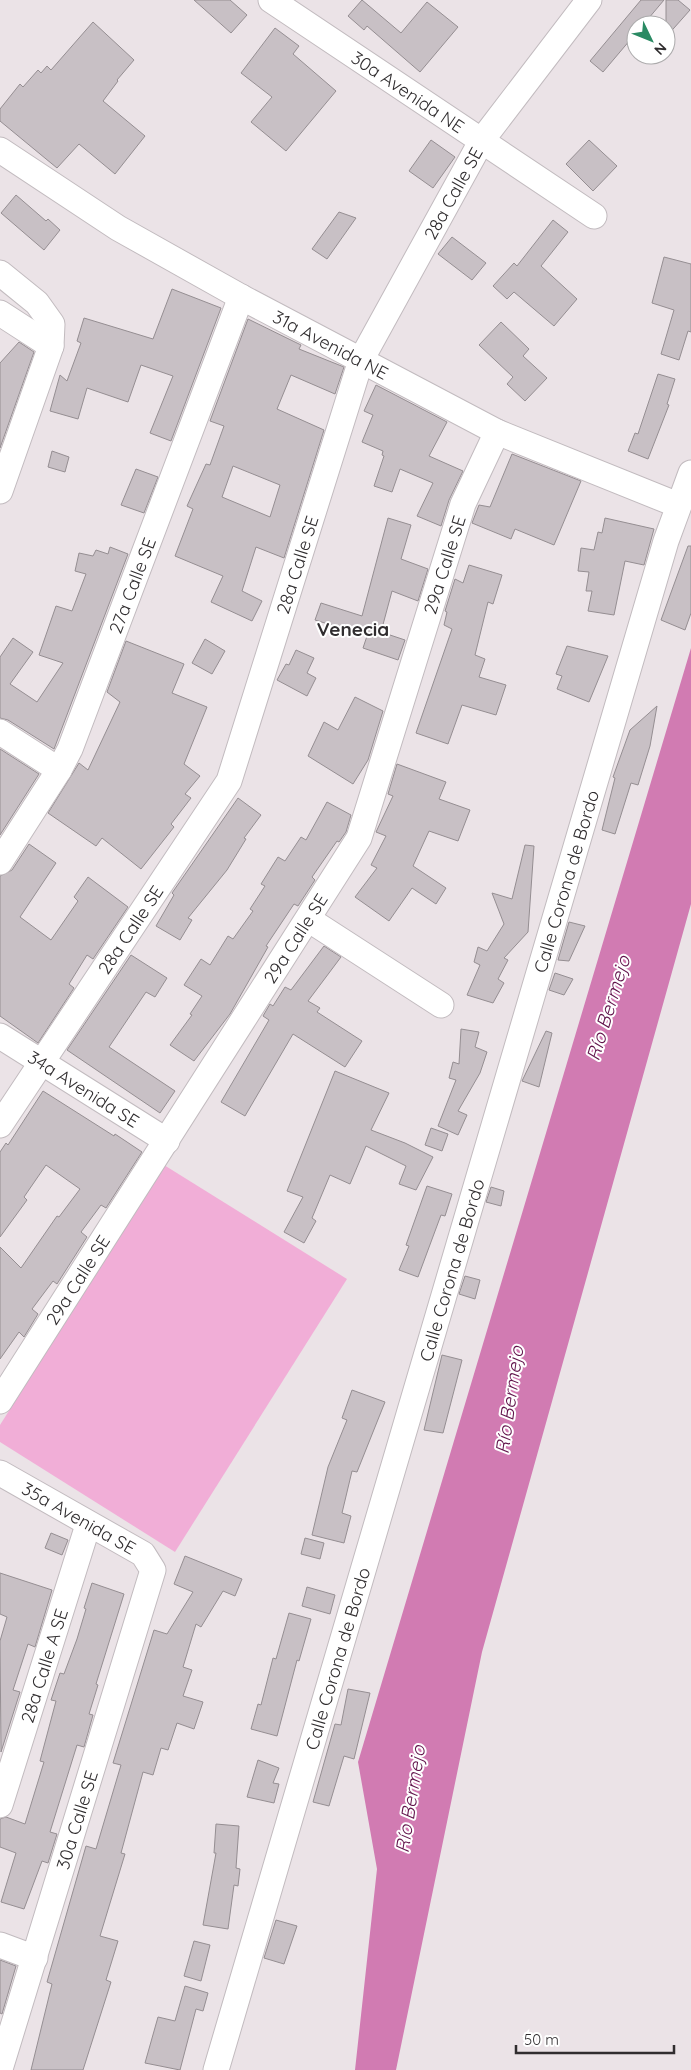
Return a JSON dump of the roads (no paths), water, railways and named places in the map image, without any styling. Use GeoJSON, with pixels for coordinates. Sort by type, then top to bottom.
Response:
{"type":"FeatureCollection","features":[{"type":"Feature","properties":{"kind":"street","name":"30a Avenida NE"},"geometry":{"type":"LineString","coordinates":[[271,0],[594,216]]}},
{"type":"Feature","properties":{"kind":"street","name":"28a Calle SE"},"geometry":{"type":"LineString","coordinates":[[0,1126],[229,781],[361,360],[482,140],[588,0]]}},
{"type":"Feature","properties":{"kind":"street","name":"31a Avenida NE"},"geometry":{"type":"LineString","coordinates":[[0,150],[118,228],[241,297],[497,432],[678,505]]}},
{"type":"Feature","properties":{"kind":"street"},"geometry":{"type":"LineString","coordinates":[[0,273],[37,303],[52,324],[51,346],[0,491]]}},
{"type":"Feature","properties":{"kind":"street","name":"27a Calle SE"},"geometry":{"type":"LineString","coordinates":[[0,862],[59,770],[70,749],[241,297]]}},
{"type":"Feature","properties":{"kind":"street"},"geometry":{"type":"LineString","coordinates":[[0,313],[51,346]]}},
{"type":"Feature","properties":{"kind":"street","name":"29a Calle SE"},"geometry":{"type":"LineString","coordinates":[[0,1401],[167,1142],[359,838],[463,504],[497,432]]}},
{"type":"Feature","properties":{"kind":"street","name":"Calle Corona de Bordo"},"geometry":{"type":"LineString","coordinates":[[216,2070],[678,505],[691,473]]}},
{"type":"Feature","properties":{"kind":"street"},"geometry":{"type":"LineString","coordinates":[[0,732],[59,770]]}},
{"type":"Feature","properties":{"kind":"street"},"geometry":{"type":"LineString","coordinates":[[308,919],[440,1005]]}},
{"type":"Feature","properties":{"kind":"street","name":"34a Avenida SE"},"geometry":{"type":"LineString","coordinates":[[0,1036],[167,1142]]}},
{"type":"Feature","properties":{"kind":"street","name":"35a Avenida SE"},"geometry":{"type":"LineString","coordinates":[[0,1473],[88,1525],[143,1554],[153,1570]]}},
{"type":"Feature","properties":{"kind":"street","name":"28a Calle A SE"},"geometry":{"type":"LineString","coordinates":[[0,1805],[88,1525]]}},
{"type":"Feature","properties":{"kind":"street","name":"30a Calle SE"},"geometry":{"type":"LineString","coordinates":[[0,2068],[153,1570]]}},
{"type":"Feature","properties":{"kind":"street"},"geometry":{"type":"LineString","coordinates":[[0,1945],[35,1958]]}},
{"type":"Feature","properties":{"kind":"water","name":"Río Bermejo"},"geometry":{"type":"Polygon","coordinates":[[[691,648],[691,904],[482,1652],[396,2070],[355,2070],[377,1869],[358,1762],[691,648]]]}},
{"type":"Feature","properties":{"kind":"district","name":"Venecia"},"geometry":{"type":"Point","coordinates":[353,629]}}]}
